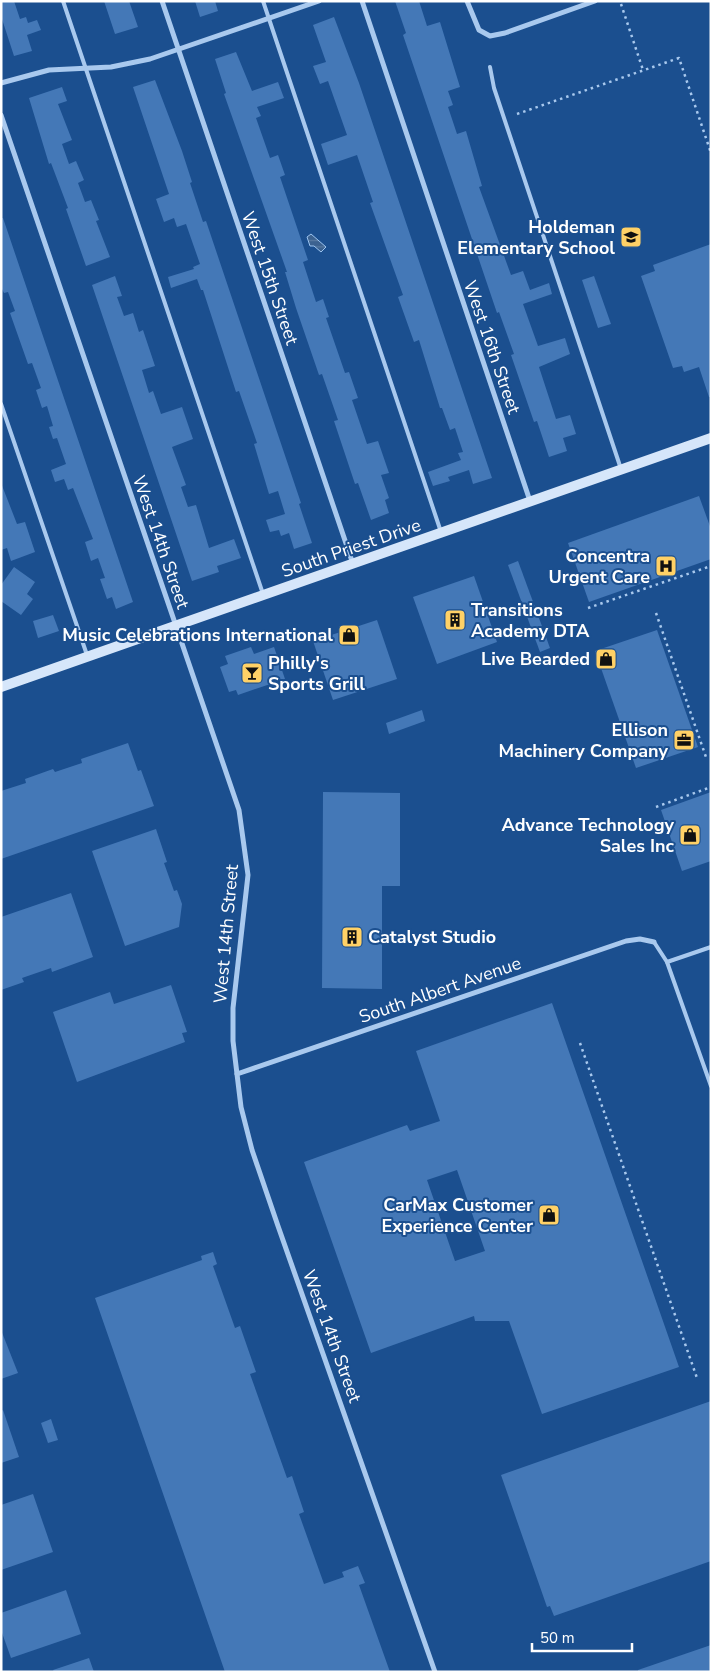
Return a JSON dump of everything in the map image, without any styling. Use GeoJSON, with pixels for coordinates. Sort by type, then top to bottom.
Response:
{"type":"FeatureCollection","features":[{"type":"Feature","properties":{"kind":"main road","name":"South Priest Drive"},"geometry":{"type":"LineString","coordinates":[[1,687],[711,438]]}},
{"type":"Feature","properties":{"kind":"street","name":"West 15th Street"},"geometry":{"type":"LineString","coordinates":[[162,1],[353,564]]}},
{"type":"Feature","properties":{"kind":"street"},"geometry":{"type":"LineString","coordinates":[[1,83],[42,71],[124,65],[179,49],[319,1]]}},
{"type":"Feature","properties":{"kind":"street","name":"West 16th Street"},"geometry":{"type":"LineString","coordinates":[[362,1],[530,502]]}},
{"type":"Feature","properties":{"kind":"street"},"geometry":{"type":"LineString","coordinates":[[467,1],[475,23],[484,34],[490,36],[505,33],[595,1]]}},
{"type":"Feature","properties":{"kind":"street","name":"West 14th Street"},"geometry":{"type":"LineString","coordinates":[[1,115],[175,626],[227,771],[243,828],[248,875],[233,1008],[236,1074],[242,1107],[252,1150],[435,1672]]}},
{"type":"Feature","properties":{"kind":"street","name":"South Albert Avenue"},"geometry":{"type":"LineString","coordinates":[[236,1074],[626,941],[640,939],[654,942]]}},
{"type":"Feature","properties":{"kind":"lane"},"geometry":{"type":"LineString","coordinates":[[63,1],[263,596]]}},
{"type":"Feature","properties":{"kind":"lane"},"geometry":{"type":"LineString","coordinates":[[263,1],[441,533]]}},
{"type":"Feature","properties":{"kind":"lane"},"geometry":{"type":"LineString","coordinates":[[490,67],[494,88],[621,470]]}},
{"type":"Feature","properties":{"kind":"lane"},"geometry":{"type":"LineString","coordinates":[[1,404],[87,657]]}},
{"type":"Feature","properties":{"kind":"lane"},"geometry":{"type":"LineString","coordinates":[[654,942],[667,962],[711,1086]]}},
{"type":"Feature","properties":{"kind":"lane"},"geometry":{"type":"LineString","coordinates":[[667,962],[711,947]]}},
{"type":"Feature","properties":{"kind":"path"},"geometry":{"type":"LineString","coordinates":[[621,4],[643,70]]}},
{"type":"Feature","properties":{"kind":"path"},"geometry":{"type":"LineString","coordinates":[[517,114],[679,58],[711,153]]}},
{"type":"Feature","properties":{"kind":"path"},"geometry":{"type":"LineString","coordinates":[[588,608],[711,566]]}},
{"type":"Feature","properties":{"kind":"path"},"geometry":{"type":"LineString","coordinates":[[656,613],[707,760]]}},
{"type":"Feature","properties":{"kind":"path"},"geometry":{"type":"LineString","coordinates":[[656,807],[711,788]]}},
{"type":"Feature","properties":{"kind":"path"},"geometry":{"type":"LineString","coordinates":[[580,1043],[697,1378]]}},
{"type":"Feature","properties":{"kind":"water"},"geometry":{"type":"Polygon","coordinates":[[[311,234],[326,247],[321,252],[314,246],[310,246],[307,237],[311,234]]]}},
{"type":"Feature","properties":{"kind":"building"},"geometry":{"type":"Polygon","coordinates":[[[1,1],[14,1],[20,19],[26,17],[28,23],[37,20],[41,30],[27,35],[32,51],[14,56],[1,16],[1,1]]]}},
{"type":"Feature","properties":{"kind":"building"},"geometry":{"type":"Polygon","coordinates":[[[104,1],[129,1],[138,27],[115,34],[104,1]]]}},
{"type":"Feature","properties":{"kind":"building"},"geometry":{"type":"Polygon","coordinates":[[[195,1],[215,1],[218,11],[200,17],[195,1]]]}},
{"type":"Feature","properties":{"kind":"building"},"geometry":{"type":"Polygon","coordinates":[[[395,1],[419,1],[427,26],[440,22],[460,87],[448,91],[453,105],[448,107],[457,134],[466,131],[482,186],[479,187],[511,275],[523,271],[530,290],[549,283],[552,294],[523,304],[538,346],[565,338],[570,354],[539,367],[556,419],[570,415],[576,434],[563,438],[567,451],[549,457],[537,421],[534,422],[511,355],[514,354],[499,312],[497,313],[403,35],[406,33],[395,1]]]}},
{"type":"Feature","properties":{"kind":"building"},"geometry":{"type":"Polygon","coordinates":[[[334,17],[359,83],[492,478],[473,484],[469,470],[448,477],[450,481],[433,486],[428,472],[461,460],[458,453],[463,452],[455,428],[450,430],[442,408],[440,408],[419,340],[414,342],[398,297],[403,295],[370,203],[373,202],[357,155],[328,165],[321,144],[347,135],[328,81],[320,84],[313,66],[326,62],[313,25],[334,17]]]}},
{"type":"Feature","properties":{"kind":"building"},"geometry":{"type":"Polygon","coordinates":[[[236,52],[252,91],[278,82],[284,98],[257,107],[261,116],[256,118],[270,158],[278,155],[285,175],[280,177],[308,260],[303,262],[316,302],[323,299],[329,317],[326,318],[345,373],[349,372],[358,398],[352,400],[367,444],[378,441],[389,473],[381,475],[389,498],[385,500],[389,513],[371,520],[358,483],[355,484],[334,421],[338,420],[322,374],[319,375],[296,308],[285,272],[287,272],[224,94],[226,93],[215,59],[236,52]]]}},
{"type":"Feature","properties":{"kind":"building"},"geometry":{"type":"Polygon","coordinates":[[[155,80],[182,151],[203,222],[206,221],[301,503],[299,504],[312,543],[294,549],[289,533],[281,536],[279,530],[270,532],[266,520],[285,514],[278,491],[269,494],[254,444],[257,443],[239,391],[236,392],[203,290],[201,290],[197,279],[171,288],[168,277],[194,269],[193,267],[200,264],[186,224],[177,227],[174,218],[164,222],[156,199],[169,194],[133,87],[155,80]]]}},
{"type":"Feature","properties":{"kind":"building"},"geometry":{"type":"Polygon","coordinates":[[[62,87],[67,101],[58,104],[72,140],[62,144],[69,164],[76,161],[84,180],[78,183],[85,202],[91,200],[99,220],[96,221],[110,257],[86,266],[66,209],[68,208],[51,163],[49,164],[29,98],[62,87]]]}},
{"type":"Feature","properties":{"kind":"building"},"geometry":{"type":"Polygon","coordinates":[[[1,218],[3,218],[133,602],[116,609],[112,597],[107,599],[100,579],[105,578],[98,558],[91,561],[85,542],[93,539],[73,488],[68,490],[64,479],[55,482],[51,470],[66,464],[57,438],[53,439],[49,427],[53,426],[47,406],[42,408],[36,390],[41,388],[32,363],[28,364],[10,313],[15,311],[8,292],[4,293],[1,287],[1,218]]]}},
{"type":"Feature","properties":{"kind":"building"},"geometry":{"type":"Polygon","coordinates":[[[711,244],[711,397],[709,397],[699,367],[684,372],[682,366],[673,368],[641,276],[655,271],[653,265],[711,244]]]}},
{"type":"Feature","properties":{"kind":"building"},"geometry":{"type":"Polygon","coordinates":[[[115,276],[122,296],[117,297],[124,316],[133,313],[139,332],[143,330],[155,366],[142,370],[149,393],[153,391],[161,414],[182,407],[193,439],[172,447],[186,485],[181,487],[188,507],[196,505],[209,548],[234,539],[241,558],[217,566],[219,572],[192,581],[92,285],[115,276]]]}},
{"type":"Feature","properties":{"kind":"building"},"geometry":{"type":"Polygon","coordinates":[[[594,276],[611,324],[598,328],[582,280],[594,276]]]}},
{"type":"Feature","properties":{"kind":"building"},"geometry":{"type":"Polygon","coordinates":[[[1,483],[17,524],[25,522],[35,552],[11,561],[7,548],[1,550],[1,483]]]}},
{"type":"Feature","properties":{"kind":"building"},"geometry":{"type":"Polygon","coordinates":[[[699,496],[711,529],[711,559],[589,602],[568,543],[699,496]]]}},
{"type":"Feature","properties":{"kind":"building"},"geometry":{"type":"Polygon","coordinates":[[[518,561],[550,648],[540,652],[508,565],[518,561]]]}},
{"type":"Feature","properties":{"kind":"building"},"geometry":{"type":"Polygon","coordinates":[[[14,567],[35,582],[27,594],[33,599],[21,615],[1,601],[1,585],[14,567]]]}},
{"type":"Feature","properties":{"kind":"building","name":"Transitions Academy DTA"},"geometry":{"type":"Polygon","coordinates":[[[474,576],[497,642],[437,664],[413,597],[474,576]]]}},
{"type":"Feature","properties":{"kind":"building"},"geometry":{"type":"Polygon","coordinates":[[[53,615],[59,631],[38,638],[33,621],[53,615]]]}},
{"type":"Feature","properties":{"kind":"building"},"geometry":{"type":"Polygon","coordinates":[[[377,620],[397,679],[333,700],[313,641],[377,620]]]}},
{"type":"Feature","properties":{"kind":"building"},"geometry":{"type":"Polygon","coordinates":[[[657,630],[698,747],[636,768],[595,651],[657,630]]]}},
{"type":"Feature","properties":{"kind":"building","name":"Philly's Sports Grill"},"geometry":{"type":"Polygon","coordinates":[[[251,647],[254,654],[274,647],[285,679],[238,695],[236,690],[229,692],[220,667],[228,664],[225,656],[251,647]]]}},
{"type":"Feature","properties":{"kind":"building"},"geometry":{"type":"Polygon","coordinates":[[[422,710],[425,721],[389,734],[386,723],[422,710]]]}},
{"type":"Feature","properties":{"kind":"building"},"geometry":{"type":"Polygon","coordinates":[[[128,743],[138,771],[141,770],[154,806],[1,859],[1,791],[26,783],[25,779],[53,769],[55,772],[82,763],[81,759],[128,743]]]}},
{"type":"Feature","properties":{"kind":"building","name":"Catalyst Studio"},"geometry":{"type":"Polygon","coordinates":[[[323,792],[400,793],[400,886],[382,886],[382,989],[322,988],[323,792]]]}},
{"type":"Feature","properties":{"kind":"building","name":"Advance Technology Sales Inc"},"geometry":{"type":"Polygon","coordinates":[[[711,792],[711,861],[682,871],[661,810],[711,792]]]}},
{"type":"Feature","properties":{"kind":"building"},"geometry":{"type":"Polygon","coordinates":[[[156,829],[167,862],[164,863],[174,891],[177,890],[182,904],[179,927],[125,946],[92,851],[156,829]]]}},
{"type":"Feature","properties":{"kind":"building"},"geometry":{"type":"Polygon","coordinates":[[[71,893],[93,957],[52,972],[51,968],[22,978],[24,982],[1,990],[1,917],[71,893]]]}},
{"type":"Feature","properties":{"kind":"building"},"geometry":{"type":"Polygon","coordinates":[[[171,985],[187,1032],[182,1033],[185,1042],[77,1082],[53,1012],[110,992],[114,1004],[171,985]]]}},
{"type":"Feature","properties":{"kind":"building","name":"CarMax Customer Experience Center"},"geometry":{"type":"Polygon","coordinates":[[[552,1003],[679,1367],[542,1414],[509,1321],[475,1321],[474,1316],[371,1353],[304,1162],[407,1125],[410,1131],[440,1121],[416,1051],[552,1003]],[[457,1170],[427,1180],[455,1261],[485,1251],[457,1170]]]}},
{"type":"Feature","properties":{"kind":"building"},"geometry":{"type":"Polygon","coordinates":[[[213,1252],[217,1264],[213,1266],[235,1328],[240,1326],[256,1372],[250,1374],[287,1478],[292,1476],[304,1512],[299,1514],[324,1584],[344,1577],[342,1572],[358,1566],[365,1583],[359,1585],[390,1672],[225,1672],[95,1298],[202,1260],[201,1256],[213,1252]]]}},
{"type":"Feature","properties":{"kind":"building"},"geometry":{"type":"Polygon","coordinates":[[[1,1330],[18,1373],[1,1379],[1,1330]]]}},
{"type":"Feature","properties":{"kind":"building"},"geometry":{"type":"Polygon","coordinates":[[[711,1401],[711,1561],[554,1616],[550,1606],[547,1607],[501,1475],[711,1401]]]}},
{"type":"Feature","properties":{"kind":"building"},"geometry":{"type":"Polygon","coordinates":[[[3,1410],[19,1457],[1,1463],[1,1411],[3,1410]]]}},
{"type":"Feature","properties":{"kind":"building"},"geometry":{"type":"Polygon","coordinates":[[[51,1419],[58,1440],[48,1443],[41,1423],[51,1419]]]}},
{"type":"Feature","properties":{"kind":"building"},"geometry":{"type":"Polygon","coordinates":[[[33,1494],[53,1552],[1,1570],[1,1505],[33,1494]]]}},
{"type":"Feature","properties":{"kind":"building"},"geometry":{"type":"Polygon","coordinates":[[[66,1590],[81,1634],[11,1658],[1,1630],[1,1613],[66,1590]]]}},
{"type":"Feature","properties":{"kind":"building"},"geometry":{"type":"Polygon","coordinates":[[[711,1645],[711,1672],[638,1672],[638,1670],[711,1645]]]}},
{"type":"Feature","properties":{"kind":"building"},"geometry":{"type":"Polygon","coordinates":[[[89,1658],[94,1672],[54,1672],[53,1670],[89,1658]]]}},
{"type":"Feature","properties":{"kind":"place","name":"Holdeman Elementary School"},"geometry":{"type":"Point","coordinates":[631,237]}},
{"type":"Feature","properties":{"kind":"place","name":"Concentra Urgent Care"},"geometry":{"type":"Point","coordinates":[666,566]}},
{"type":"Feature","properties":{"kind":"place","name":"Transitions Academy DTA"},"geometry":{"type":"Point","coordinates":[455,620]}},
{"type":"Feature","properties":{"kind":"place","name":"Music Celebrations International"},"geometry":{"type":"Point","coordinates":[349,635]}},
{"type":"Feature","properties":{"kind":"place","name":"Live Bearded"},"geometry":{"type":"Point","coordinates":[606,659]}},
{"type":"Feature","properties":{"kind":"place","name":"Philly's Sports Grill"},"geometry":{"type":"Point","coordinates":[252,673]}},
{"type":"Feature","properties":{"kind":"place","name":"Ellison Machinery Company"},"geometry":{"type":"Point","coordinates":[684,740]}},
{"type":"Feature","properties":{"kind":"place","name":"Advance Technology Sales Inc"},"geometry":{"type":"Point","coordinates":[690,835]}},
{"type":"Feature","properties":{"kind":"place","name":"Catalyst Studio"},"geometry":{"type":"Point","coordinates":[352,937]}},
{"type":"Feature","properties":{"kind":"place","name":"CarMax Customer Experience Center"},"geometry":{"type":"Point","coordinates":[549,1215]}}]}
